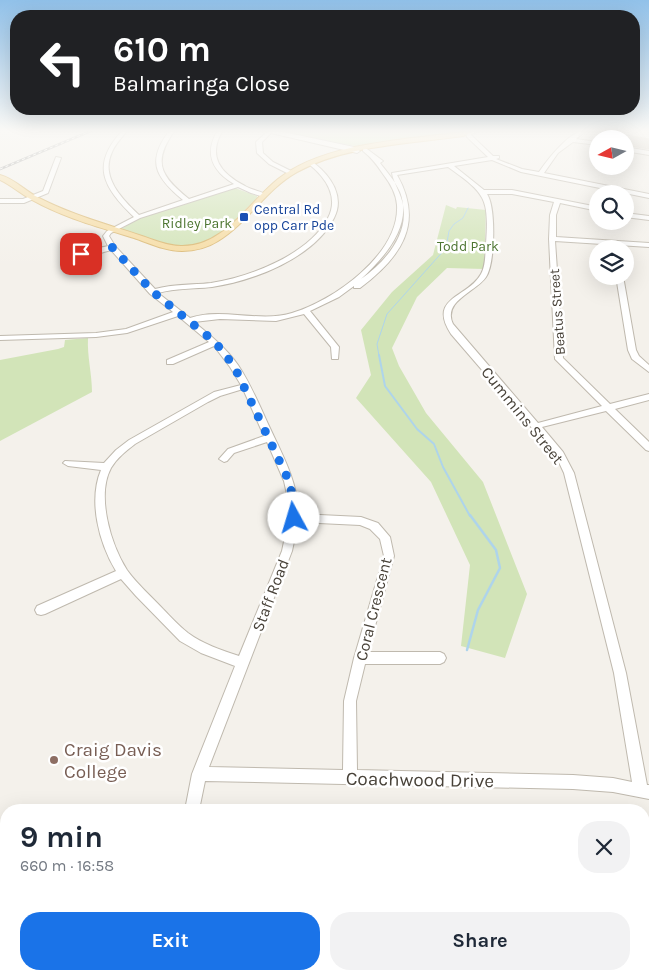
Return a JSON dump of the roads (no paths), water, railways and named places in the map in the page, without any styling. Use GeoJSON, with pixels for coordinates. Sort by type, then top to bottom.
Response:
{"type":"FeatureCollection","features":[{"type":"Feature","properties":{"kind":"main road"},"geometry":{"type":"LineString","coordinates":[[0,177],[34,198],[73,216],[175,248],[202,247],[216,240],[264,195],[289,176]]}},
{"type":"Feature","properties":{"kind":"street"},"geometry":{"type":"LineString","coordinates":[[0,201],[21,202],[34,198],[46,192],[52,176]]}},
{"type":"Feature","properties":{"kind":"street"},"geometry":{"type":"LineString","coordinates":[[107,176],[117,197],[138,216]]}},
{"type":"Feature","properties":{"kind":"street"},"geometry":{"type":"LineString","coordinates":[[162,176],[171,187],[188,201]]}},
{"type":"Feature","properties":{"kind":"street"},"geometry":{"type":"LineString","coordinates":[[225,176],[237,185],[264,195]]}},
{"type":"Feature","properties":{"kind":"street"},"geometry":{"type":"LineString","coordinates":[[153,292],[163,288],[203,286],[231,281],[292,256],[315,241],[326,229],[332,218],[335,202],[333,188],[324,176]]}},
{"type":"Feature","properties":{"kind":"street"},"geometry":{"type":"LineString","coordinates":[[310,310],[361,277],[382,255],[397,231],[400,207],[395,187],[387,176]]}},
{"type":"Feature","properties":{"kind":"street"},"geometry":{"type":"LineString","coordinates":[[189,320],[200,317],[274,320],[310,310],[338,298],[368,279],[390,257],[405,232],[408,207],[403,187],[395,176]]}},
{"type":"Feature","properties":{"kind":"street"},"geometry":{"type":"LineString","coordinates":[[463,176],[484,192],[512,192],[589,207]]}},
{"type":"Feature","properties":{"kind":"street"},"geometry":{"type":"LineString","coordinates":[[548,176],[649,196]]}},
{"type":"Feature","properties":{"kind":"street"},"geometry":{"type":"LineString","coordinates":[[98,251],[112,247],[106,236],[138,216],[237,185]]}},
{"type":"Feature","properties":{"kind":"street","name":"Cummins Street"},"geometry":{"type":"LineString","coordinates":[[484,192],[491,213],[487,268],[483,278],[449,307],[447,319],[454,332],[560,454],[569,473],[620,673],[646,793]]}},
{"type":"Feature","properties":{"kind":"street","name":"Beatus Street"},"geometry":{"type":"LineString","coordinates":[[558,201],[552,211],[554,227],[552,239],[559,360],[649,448]]}},
{"type":"Feature","properties":{"kind":"street"},"geometry":{"type":"LineString","coordinates":[[634,216],[649,218]]}},
{"type":"Feature","properties":{"kind":"street"},"geometry":{"type":"LineString","coordinates":[[552,239],[589,243]]}},
{"type":"Feature","properties":{"kind":"street"},"geometry":{"type":"LineString","coordinates":[[634,245],[649,245]]}},
{"type":"Feature","properties":{"kind":"street","name":"Staff Road"},"geometry":{"type":"LineString","coordinates":[[112,247],[153,292],[215,342],[234,366],[246,386],[289,481],[293,499],[294,518],[287,551],[199,774],[193,804]]}},
{"type":"Feature","properties":{"kind":"street"},"geometry":{"type":"LineString","coordinates":[[621,285],[632,350],[635,357],[649,369]]}},
{"type":"Feature","properties":{"kind":"street"},"geometry":{"type":"LineString","coordinates":[[310,310],[335,347],[335,357]]}},
{"type":"Feature","properties":{"kind":"street"},"geometry":{"type":"LineString","coordinates":[[0,338],[96,335],[140,327],[178,313]]}},
{"type":"Feature","properties":{"kind":"street"},"geometry":{"type":"LineString","coordinates":[[170,362],[215,342]]}},
{"type":"Feature","properties":{"kind":"street"},"geometry":{"type":"LineString","coordinates":[[244,663],[207,650],[184,637],[123,573],[108,540],[100,508],[100,491],[103,475],[107,467],[122,450],[204,400],[217,394],[246,386]]}},
{"type":"Feature","properties":{"kind":"street"},"geometry":{"type":"LineString","coordinates":[[536,426],[649,397]]}},
{"type":"Feature","properties":{"kind":"street"},"geometry":{"type":"LineString","coordinates":[[224,459],[232,451],[269,438]]}},
{"type":"Feature","properties":{"kind":"street"},"geometry":{"type":"LineString","coordinates":[[68,463],[107,467]]}},
{"type":"Feature","properties":{"kind":"street","name":"Coral Crescent"},"geometry":{"type":"LineString","coordinates":[[294,518],[361,521],[374,526],[384,537],[390,556],[360,658],[350,701],[350,778]]}},
{"type":"Feature","properties":{"kind":"street"},"geometry":{"type":"LineString","coordinates":[[41,610],[123,573]]}},
{"type":"Feature","properties":{"kind":"street"},"geometry":{"type":"LineString","coordinates":[[360,658],[440,658]]}},
{"type":"Feature","properties":{"kind":"street","name":"Coachwood Drive"},"geometry":{"type":"LineString","coordinates":[[199,774],[573,782],[613,785],[646,793]]}},
{"type":"Feature","properties":{"kind":"waterway"},"geometry":{"type":"LineString","coordinates":[[379,356],[377,344],[387,314],[446,248],[449,231],[454,224],[463,218],[468,208]]}},
{"type":"Feature","properties":{"kind":"waterway"},"geometry":{"type":"LineString","coordinates":[[379,355],[385,386],[417,429],[434,444],[443,467],[470,516]]}},
{"type":"Feature","properties":{"kind":"waterway"},"geometry":{"type":"LineString","coordinates":[[467,650],[478,610],[500,568],[496,550],[470,515]]}},
{"type":"Feature","properties":{"kind":"place","name":"Central Rd opp Carr Pde"},"geometry":{"type":"Point","coordinates":[244,217]}},
{"type":"Feature","properties":{"kind":"place","name":"Craig Davis College"},"geometry":{"type":"Point","coordinates":[54,760]}},
{"type":"Feature","properties":{"kind":"park label","name":"Ridley Park"},"geometry":{"type":"Point","coordinates":[197,223]}},
{"type":"Feature","properties":{"kind":"park label","name":"Todd Park"},"geometry":{"type":"Point","coordinates":[468,246]}}]}
